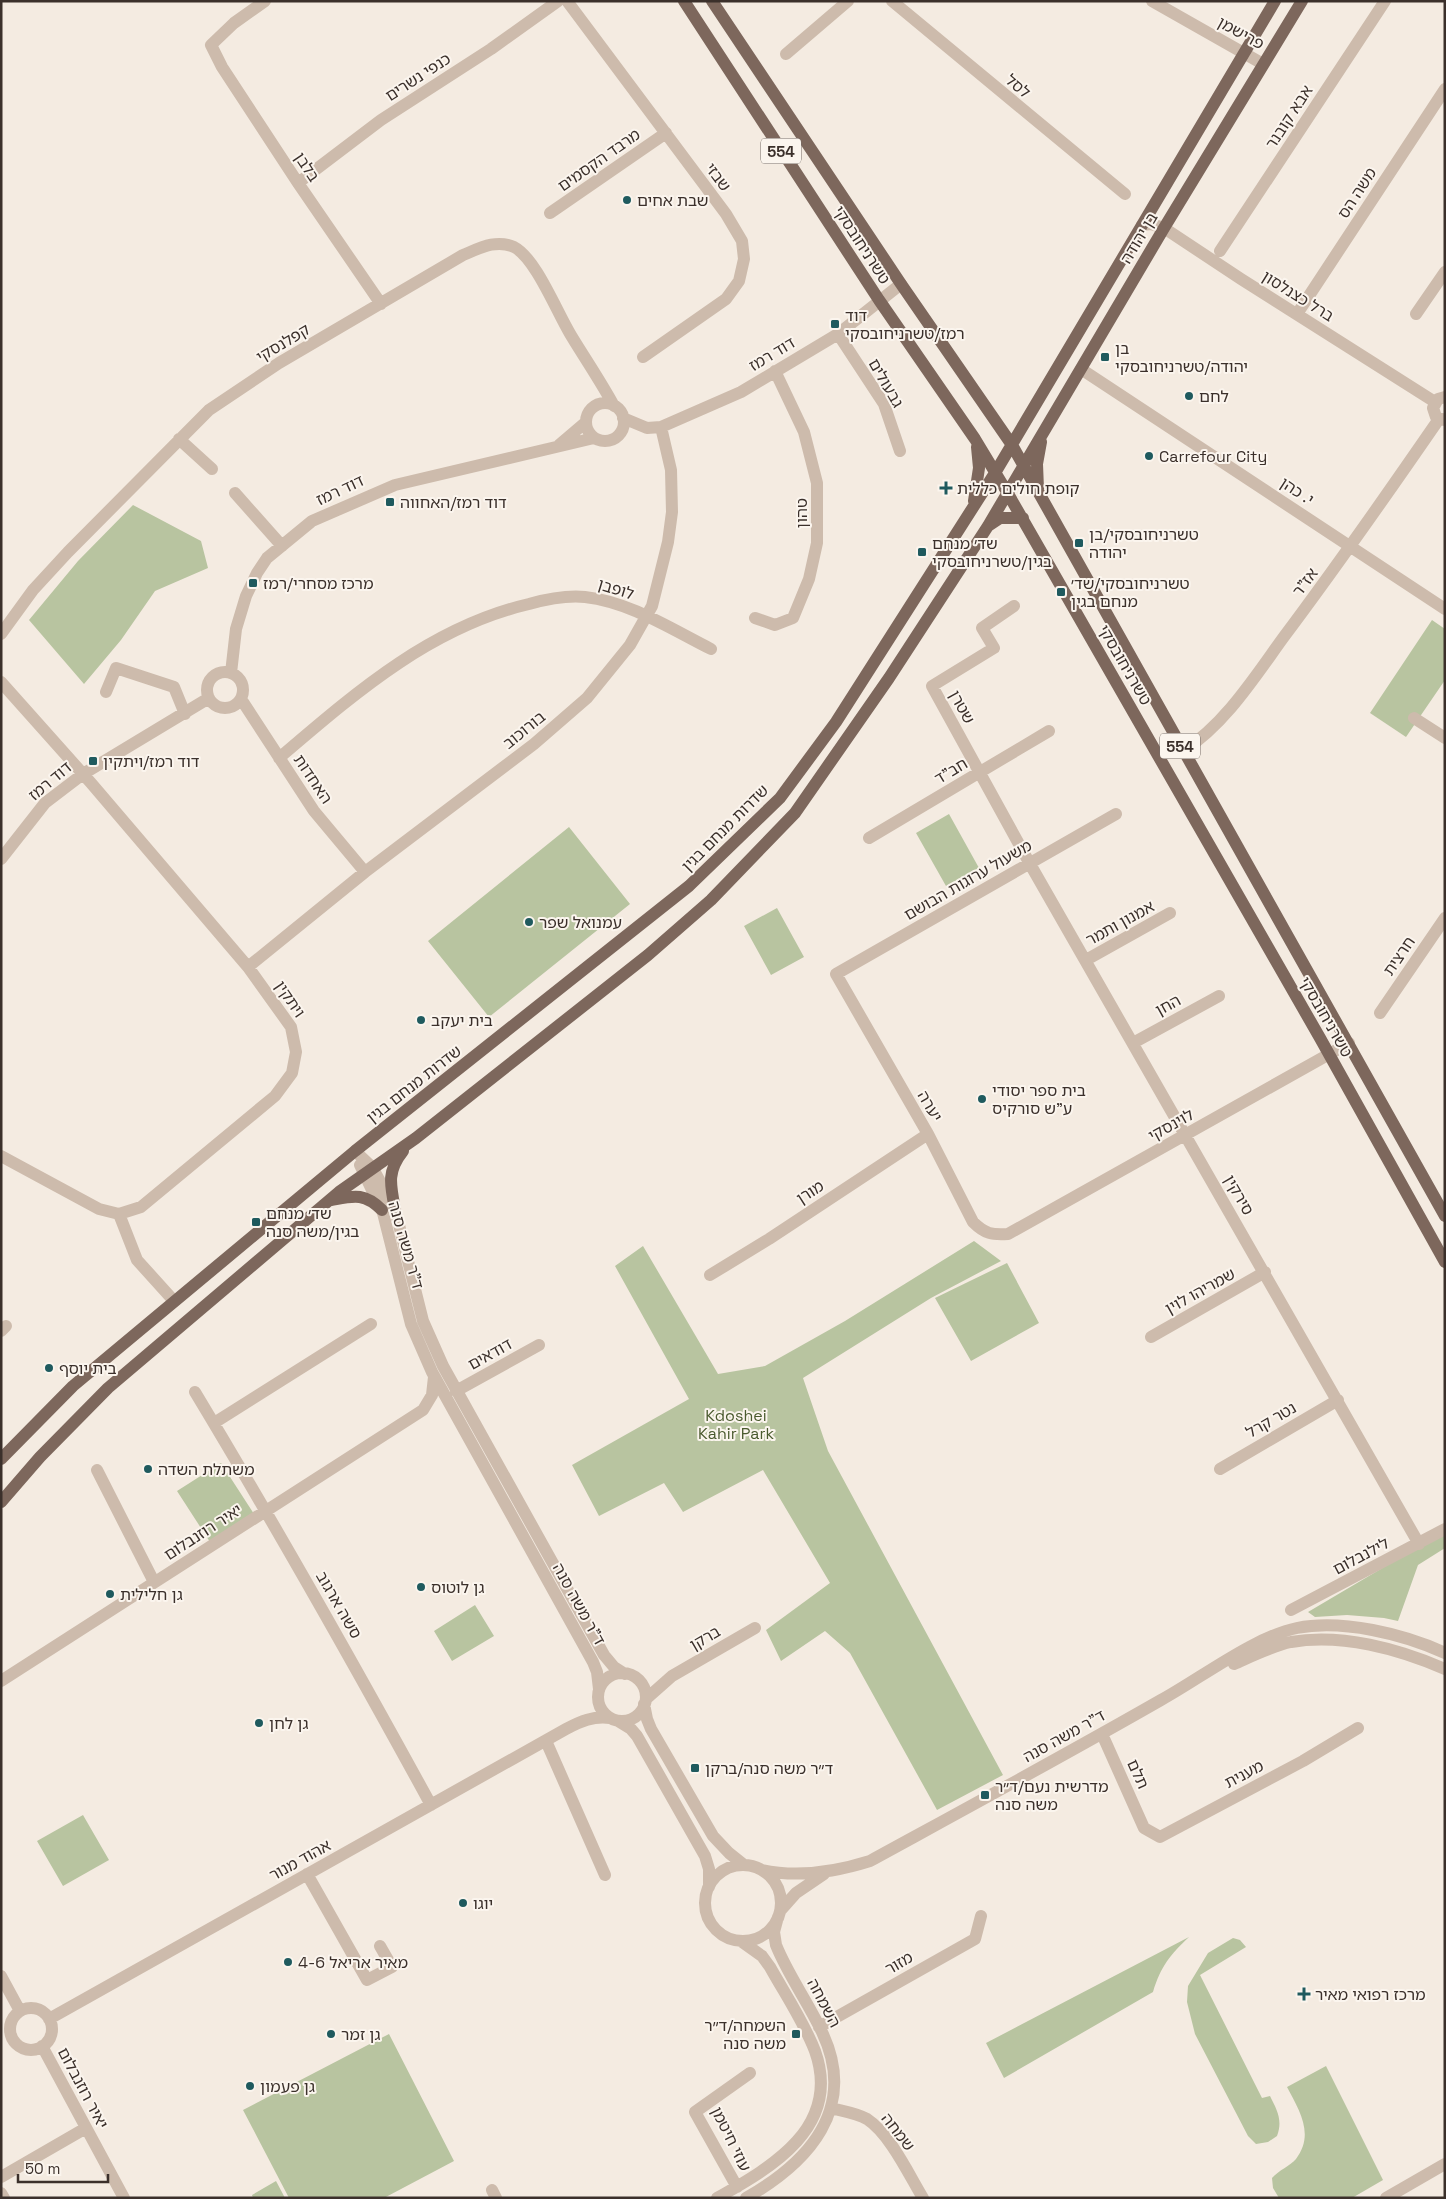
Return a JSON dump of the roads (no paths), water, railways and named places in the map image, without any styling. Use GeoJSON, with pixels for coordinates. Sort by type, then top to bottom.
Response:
{"type":"FeatureCollection","features":[{"type":"Feature","properties":{"kind":"main road","name":"טשרניחובסקי"},"geometry":{"type":"LineString","coordinates":[[684,1],[879,300],[975,440],[1008,492],[1445,1262]]}},
{"type":"Feature","properties":{"kind":"main road","name":"טשרניחובסקי"},"geometry":{"type":"LineString","coordinates":[[712,1],[901,284],[1012,445],[1445,1216]]}},
{"type":"Feature","properties":{"kind":"main road","name":"בן יהודה"},"geometry":{"type":"LineString","coordinates":[[1012,445],[1275,1]]}},
{"type":"Feature","properties":{"kind":"main road","name":"בן יהודה"},"geometry":{"type":"LineString","coordinates":[[1008,492],[1164,228],[1302,1]]}},
{"type":"Feature","properties":{"kind":"main road"},"geometry":{"type":"LineString","coordinates":[[993,416],[1001,422],[1015,426],[1027,420]]}},
{"type":"Feature","properties":{"kind":"main road"},"geometry":{"type":"LineString","coordinates":[[1038,494],[1037,464],[1043,432]]}},
{"type":"Feature","properties":{"kind":"main road"},"geometry":{"type":"LineString","coordinates":[[972,509],[979,468],[975,440]]}},
{"type":"Feature","properties":{"kind":"main road","name":"שדרות מנחם בגין"},"geometry":{"type":"LineString","coordinates":[[1,1459],[73,1386],[356,1151],[689,886],[780,798],[836,722],[1012,445]]}},
{"type":"Feature","properties":{"kind":"main road"},"geometry":{"type":"LineString","coordinates":[[1,1502],[40,1457],[108,1388],[328,1200],[411,1141],[648,955],[711,900],[795,813],[888,678],[988,526],[1008,492]]}},
{"type":"Feature","properties":{"kind":"main road"},"geometry":{"type":"LineString","coordinates":[[988,526],[1000,518],[1022,518]]}},
{"type":"Feature","properties":{"kind":"main road"},"geometry":{"type":"LineString","coordinates":[[395,1209],[390,1188],[391,1172],[393,1164],[411,1141]]}},
{"type":"Feature","properties":{"kind":"main road"},"geometry":{"type":"LineString","coordinates":[[328,1200],[345,1197],[366,1198],[382,1210]]}},
{"type":"Feature","properties":{"kind":"street","name":"בלבן"},"geometry":{"type":"LineString","coordinates":[[265,1],[234,23],[211,45],[222,67],[298,183],[381,304]]}},
{"type":"Feature","properties":{"kind":"street","name":"כנפי נשרים"},"geometry":{"type":"LineString","coordinates":[[298,183],[381,120],[491,50],[558,1]]}},
{"type":"Feature","properties":{"kind":"street","name":"שבזי"},"geometry":{"type":"LineString","coordinates":[[567,1],[726,214],[742,241],[744,259],[740,281],[726,300],[642,357]]}},
{"type":"Feature","properties":{"kind":"street"},"geometry":{"type":"LineString","coordinates":[[786,54],[848,1]]}},
{"type":"Feature","properties":{"kind":"street","name":"לסל"},"geometry":{"type":"LineString","coordinates":[[892,1],[1125,194]]}},
{"type":"Feature","properties":{"kind":"street","name":"פרישמן"},"geometry":{"type":"LineString","coordinates":[[1152,1],[1263,64]]}},
{"type":"Feature","properties":{"kind":"street","name":"אבא קובנר"},"geometry":{"type":"LineString","coordinates":[[1220,251],[1385,1]]}},
{"type":"Feature","properties":{"kind":"street","name":"משה הס"},"geometry":{"type":"LineString","coordinates":[[1297,314],[1445,89]]}},
{"type":"Feature","properties":{"kind":"street","name":"מרבד הקסמים"},"geometry":{"type":"LineString","coordinates":[[550,213],[666,133]]}},
{"type":"Feature","properties":{"kind":"street","name":"ברל כצנלסון"},"geometry":{"type":"LineString","coordinates":[[1142,225],[1151,224],[1164,228],[1297,314],[1440,400]]}},
{"type":"Feature","properties":{"kind":"street","name":"קפלנסקי"},"geometry":{"type":"LineString","coordinates":[[1,634],[39,584],[209,410],[279,362],[463,255],[496,242],[515,248],[535,269],[571,335],[614,406]]}},
{"type":"Feature","properties":{"kind":"street"},"geometry":{"type":"LineString","coordinates":[[1416,314],[1445,272]]}},
{"type":"Feature","properties":{"kind":"street","name":"דוד רמז"},"geometry":{"type":"LineString","coordinates":[[619,435],[637,433],[647,428],[661,427],[740,392],[838,334],[901,284]]}},
{"type":"Feature","properties":{"kind":"street","name":"גבעולים"},"geometry":{"type":"LineString","coordinates":[[838,334],[884,404],[900,451]]}},
{"type":"Feature","properties":{"kind":"street","name":"י. כהן"},"geometry":{"type":"LineString","coordinates":[[1081,369],[1445,609]]}},
{"type":"Feature","properties":{"kind":"street","name":"טהון"},"geometry":{"type":"LineString","coordinates":[[754,618],[775,625],[793,618],[809,579],[817,543],[817,484],[804,432],[775,371]]}},
{"type":"Feature","properties":{"kind":"street","name":"קפלנסקי"},"geometry":{"type":"LineString","coordinates":[[594,373],[596,406]]}},
{"type":"Feature","properties":{"kind":"street"},"geometry":{"type":"LineString","coordinates":[[1440,400],[1433,411],[1442,420]]}},
{"type":"Feature","properties":{"kind":"street"},"geometry":{"type":"LineString","coordinates":[[604,403],[614,406],[620,411],[623,418],[623,428],[619,435],[604,441],[594,438],[588,432],[586,422],[588,414],[596,406],[604,403]]}},
{"type":"Feature","properties":{"kind":"street","name":"דוד רמז"},"geometry":{"type":"LineString","coordinates":[[623,418],[647,428]]}},
{"type":"Feature","properties":{"kind":"street","name":"אז\"ר"},"geometry":{"type":"LineString","coordinates":[[1183,751],[1196,742],[1234,704],[1352,546],[1442,420]]}},
{"type":"Feature","properties":{"kind":"street","name":"דוד רמז"},"geometry":{"type":"LineString","coordinates":[[557,446],[586,422]]}},
{"type":"Feature","properties":{"kind":"street","name":"בורוכוב"},"geometry":{"type":"LineString","coordinates":[[248,967],[365,872],[534,744],[587,698],[630,645],[652,606],[672,512],[671,470],[661,427]]}},
{"type":"Feature","properties":{"kind":"street","name":"דוד רמז"},"geometry":{"type":"LineString","coordinates":[[231,673],[236,629],[246,596],[267,558],[312,521],[377,491],[395,485],[594,438]]}},
{"type":"Feature","properties":{"kind":"street"},"geometry":{"type":"LineString","coordinates":[[179,439],[212,469]]}},
{"type":"Feature","properties":{"kind":"street"},"geometry":{"type":"LineString","coordinates":[[235,493],[282,546]]}},
{"type":"Feature","properties":{"kind":"street","name":"לופבן"},"geometry":{"type":"LineString","coordinates":[[279,758],[346,701],[389,669],[450,632],[470,622],[504,610],[557,597],[584,597],[611,602],[646,616],[711,649]]}},
{"type":"Feature","properties":{"kind":"street","name":"שטרן"},"geometry":{"type":"LineString","coordinates":[[1014,606],[982,628],[994,648],[932,686],[1030,864]]}},
{"type":"Feature","properties":{"kind":"street"},"geometry":{"type":"LineString","coordinates":[[106,692],[116,668],[174,688],[185,714]]}},
{"type":"Feature","properties":{"kind":"street"},"geometry":{"type":"LineString","coordinates":[[222,673],[231,673],[240,681],[243,693],[237,703],[228,708],[217,706],[209,698],[208,687],[212,678],[222,673]]}},
{"type":"Feature","properties":{"kind":"street","name":"ויתקין"},"geometry":{"type":"LineString","coordinates":[[1,682],[83,774],[248,967],[291,1027],[296,1052],[292,1074],[274,1096],[141,1207],[119,1214]]}},
{"type":"Feature","properties":{"kind":"street","name":"דוד רמז"},"geometry":{"type":"LineString","coordinates":[[1,859],[45,803],[83,774],[209,698]]}},
{"type":"Feature","properties":{"kind":"street","name":"האחדות"},"geometry":{"type":"LineString","coordinates":[[240,699],[314,811],[365,872]]}},
{"type":"Feature","properties":{"kind":"street"},"geometry":{"type":"LineString","coordinates":[[1414,718],[1445,738]]}},
{"type":"Feature","properties":{"kind":"street","name":"חב\"ד"},"geometry":{"type":"LineString","coordinates":[[869,838],[1049,731]]}},
{"type":"Feature","properties":{"kind":"street","name":"משעול ערוגות הבושם"},"geometry":{"type":"LineString","coordinates":[[836,974],[1116,814]]}},
{"type":"Feature","properties":{"kind":"street","name":"סירקין"},"geometry":{"type":"LineString","coordinates":[[1030,864],[1419,1544]]}},
{"type":"Feature","properties":{"kind":"street","name":"אמנון ותמר"},"geometry":{"type":"LineString","coordinates":[[1086,960],[1170,913]]}},
{"type":"Feature","properties":{"kind":"street","name":"חרצית"},"geometry":{"type":"LineString","coordinates":[[1380,1013],[1445,918]]}},
{"type":"Feature","properties":{"kind":"street","name":"יערה"},"geometry":{"type":"LineString","coordinates":[[836,974],[928,1134],[973,1222],[982,1231],[992,1235],[1008,1234]]}},
{"type":"Feature","properties":{"kind":"street","name":"החן"},"geometry":{"type":"LineString","coordinates":[[1134,1043],[1219,996]]}},
{"type":"Feature","properties":{"kind":"street","name":"לוינסקי"},"geometry":{"type":"LineString","coordinates":[[1008,1234],[1348,1043]]}},
{"type":"Feature","properties":{"kind":"street","name":"מורן"},"geometry":{"type":"LineString","coordinates":[[710,1275],[770,1239],[928,1134]]}},
{"type":"Feature","properties":{"kind":"street","name":"ד\"ר משה סנה"},"geometry":{"type":"LineString","coordinates":[[356,1151],[395,1209],[423,1320],[431,1342],[456,1391],[604,1655],[614,1667],[625,1674]]}},
{"type":"Feature","properties":{"kind":"street"},"geometry":{"type":"LineString","coordinates":[[1,1156],[99,1209],[119,1214],[137,1260],[174,1301]]}},
{"type":"Feature","properties":{"kind":"street","name":"ד\"ר משה סנה"},"geometry":{"type":"LineString","coordinates":[[368,1171],[389,1231],[411,1324],[434,1377],[593,1662],[599,1681],[599,1693]]}},
{"type":"Feature","properties":{"kind":"street","name":"שמריהו לוין"},"geometry":{"type":"LineString","coordinates":[[1151,1337],[1265,1272]]}},
{"type":"Feature","properties":{"kind":"street"},"geometry":{"type":"LineString","coordinates":[[214,1423],[371,1324]]}},
{"type":"Feature","properties":{"kind":"street","name":"דודאים"},"geometry":{"type":"LineString","coordinates":[[456,1391],[540,1345]]}},
{"type":"Feature","properties":{"kind":"street"},"geometry":{"type":"LineString","coordinates":[[423,1410],[432,1395],[434,1377]]}},
{"type":"Feature","properties":{"kind":"street","name":"סשה ארגוב"},"geometry":{"type":"LineString","coordinates":[[195,1392],[267,1510],[346,1649],[431,1805]]}},
{"type":"Feature","properties":{"kind":"street","name":"נטר קרל"},"geometry":{"type":"LineString","coordinates":[[1220,1469],[1338,1400]]}},
{"type":"Feature","properties":{"kind":"street"},"geometry":{"type":"LineString","coordinates":[[423,1410],[440,1408],[455,1414]]}},
{"type":"Feature","properties":{"kind":"street","name":"יאיר רוזנבלום"},"geometry":{"type":"LineString","coordinates":[[1,1681],[423,1410]]}},
{"type":"Feature","properties":{"kind":"street"},"geometry":{"type":"LineString","coordinates":[[97,1470],[154,1582]]}},
{"type":"Feature","properties":{"kind":"street","name":"לילנבלום"},"geometry":{"type":"LineString","coordinates":[[1291,1610],[1445,1529]]}},
{"type":"Feature","properties":{"kind":"street","name":"ד\"ר משה סנה"},"geometry":{"type":"LineString","coordinates":[[762,1870],[798,1875],[838,1869],[870,1860],[1102,1734],[1263,1640],[1285,1631],[1301,1627],[1335,1626],[1356,1628],[1408,1639],[1445,1653]]}},
{"type":"Feature","properties":{"kind":"street","name":"ברקן"},"geometry":{"type":"LineString","coordinates":[[645,1701],[672,1676],[755,1628]]}},
{"type":"Feature","properties":{"kind":"street","name":"ד\"ר משה סנה"},"geometry":{"type":"LineString","coordinates":[[1197,1680],[1272,1648],[1291,1642],[1311,1641],[1354,1643],[1383,1649],[1422,1659],[1445,1669]]}},
{"type":"Feature","properties":{"kind":"street"},"geometry":{"type":"LineString","coordinates":[[709,1887],[709,1869],[700,1845],[637,1736],[631,1729],[604,1713],[599,1693],[610,1676],[625,1674],[638,1679],[643,1686],[647,1719],[651,1729],[712,1836],[744,1865],[762,1870],[772,1879],[777,1887],[780,1897],[779,1914],[766,1933],[757,1938],[741,1941],[726,1937],[716,1930],[708,1919],[705,1907],[706,1894],[709,1887],[720,1873],[732,1867],[744,1865]]}},
{"type":"Feature","properties":{"kind":"street","name":"ברקן"},"geometry":{"type":"LineString","coordinates":[[638,1679],[651,1680],[672,1676]]}},
{"type":"Feature","properties":{"kind":"street","name":"אהוד מנור"},"geometry":{"type":"LineString","coordinates":[[566,1729],[587,1712],[599,1693]]}},
{"type":"Feature","properties":{"kind":"street"},"geometry":{"type":"LineString","coordinates":[[614,1720],[633,1719],[639,1714],[645,1701]]}},
{"type":"Feature","properties":{"kind":"street","name":"אהוד מנור"},"geometry":{"type":"LineString","coordinates":[[50,2019],[566,1729],[588,1719],[598,1717],[614,1720]]}},
{"type":"Feature","properties":{"kind":"street","name":"מענית"},"geometry":{"type":"LineString","coordinates":[[1144,1828],[1160,1837],[1303,1761],[1358,1728]]}},
{"type":"Feature","properties":{"kind":"street","name":"תלם"},"geometry":{"type":"LineString","coordinates":[[1102,1734],[1144,1828]]}},
{"type":"Feature","properties":{"kind":"street"},"geometry":{"type":"LineString","coordinates":[[546,1741],[605,1875]]}},
{"type":"Feature","properties":{"kind":"street","name":"ד\"ר משה סנה"},"geometry":{"type":"LineString","coordinates":[[779,1914],[796,1892],[812,1880],[838,1869]]}},
{"type":"Feature","properties":{"kind":"street"},"geometry":{"type":"LineString","coordinates":[[307,1874],[367,1980],[392,1967],[380,1946]]}},
{"type":"Feature","properties":{"kind":"street","name":"השמחה"},"geometry":{"type":"LineString","coordinates":[[746,2198],[778,2179],[810,2148],[820,2133],[831,2108],[834,2077],[828,2047],[776,1945],[774,1932],[779,1914]]}},
{"type":"Feature","properties":{"kind":"street","name":"מזור"},"geometry":{"type":"LineString","coordinates":[[819,2027],[975,1939],[981,1916]]}},
{"type":"Feature","properties":{"kind":"street","name":"השמחה"},"geometry":{"type":"LineString","coordinates":[[737,2187],[769,2167],[799,2140],[818,2104],[820,2078],[818,2063],[809,2038],[770,1967],[762,1956],[741,1941]]}},
{"type":"Feature","properties":{"kind":"street"},"geometry":{"type":"LineString","coordinates":[[1,1976],[20,2011]]}},
{"type":"Feature","properties":{"kind":"street"},"geometry":{"type":"LineString","coordinates":[[32,2008],[39,2009],[50,2019],[51,2034],[42,2046],[34,2050],[26,2049],[14,2041],[10,2029],[11,2022],[20,2011],[32,2008]]}},
{"type":"Feature","properties":{"kind":"street","name":"יאיר רוזנבלום"},"geometry":{"type":"LineString","coordinates":[[42,2046],[124,2198]]}},
{"type":"Feature","properties":{"kind":"street","name":"עוזי חיטמן"},"geometry":{"type":"LineString","coordinates":[[737,2187],[695,2112],[750,2073]]}},
{"type":"Feature","properties":{"kind":"street","name":"שמחה"},"geometry":{"type":"LineString","coordinates":[[831,2108],[867,2119],[876,2126],[889,2143],[923,2198]]}},
{"type":"Feature","properties":{"kind":"street"},"geometry":{"type":"LineString","coordinates":[[1,2177],[86,2128]]}},
{"type":"Feature","properties":{"kind":"street"},"geometry":{"type":"LineString","coordinates":[[1386,2198],[1445,2164]]}},
{"type":"Feature","properties":{"kind":"street"},"geometry":{"type":"LineString","coordinates":[[717,2198],[737,2187]]}},
{"type":"Feature","properties":{"kind":"street"},"geometry":{"type":"LineString","coordinates":[[1,2193],[4,2198]]}},
{"type":"Feature","properties":{"kind":"place","name":"שבת אחים"},"geometry":{"type":"Point","coordinates":[627,200]}},
{"type":"Feature","properties":{"kind":"place","name":"דוד רמז/טשרניחובסקי"},"geometry":{"type":"Point","coordinates":[835,324]}},
{"type":"Feature","properties":{"kind":"place","name":"בן יהודה/טשרניחובסקי"},"geometry":{"type":"Point","coordinates":[1105,357]}},
{"type":"Feature","properties":{"kind":"place","name":"לחם"},"geometry":{"type":"Point","coordinates":[1189,396]}},
{"type":"Feature","properties":{"kind":"place","name":"Carrefour City"},"geometry":{"type":"Point","coordinates":[1149,456]}},
{"type":"Feature","properties":{"kind":"place","name":"קופת חולים כללית"},"geometry":{"type":"Point","coordinates":[946,488]}},
{"type":"Feature","properties":{"kind":"place","name":"דוד רמז/האחווה"},"geometry":{"type":"Point","coordinates":[390,502]}},
{"type":"Feature","properties":{"kind":"place","name":"טשרניחובסקי/בן יהודה"},"geometry":{"type":"Point","coordinates":[1079,543]}},
{"type":"Feature","properties":{"kind":"place","name":"שד׳ מנחם בגין/טשרניחובסקי"},"geometry":{"type":"Point","coordinates":[922,552]}},
{"type":"Feature","properties":{"kind":"place","name":"מרכז מסחרי/רמז"},"geometry":{"type":"Point","coordinates":[253,583]}},
{"type":"Feature","properties":{"kind":"place","name":"טשרניחובסקי/שד׳ מנחם בגין"},"geometry":{"type":"Point","coordinates":[1061,592]}},
{"type":"Feature","properties":{"kind":"place","name":"דוד רמז/ויתקין"},"geometry":{"type":"Point","coordinates":[93,761]}},
{"type":"Feature","properties":{"kind":"place","name":"עמנואל שפר"},"geometry":{"type":"Point","coordinates":[529,922]}},
{"type":"Feature","properties":{"kind":"place","name":"בית יעקב"},"geometry":{"type":"Point","coordinates":[421,1020]}},
{"type":"Feature","properties":{"kind":"place","name":"בית ספר יסודי ע\"ש סורקיס"},"geometry":{"type":"Point","coordinates":[982,1099]}},
{"type":"Feature","properties":{"kind":"place","name":"שד׳ מנחם בגין/משה סנה"},"geometry":{"type":"Point","coordinates":[256,1222]}},
{"type":"Feature","properties":{"kind":"place","name":"בית יוסף"},"geometry":{"type":"Point","coordinates":[49,1368]}},
{"type":"Feature","properties":{"kind":"place","name":"משתלת השדה"},"geometry":{"type":"Point","coordinates":[148,1469]}},
{"type":"Feature","properties":{"kind":"place","name":"גן לוטוס"},"geometry":{"type":"Point","coordinates":[421,1587]}},
{"type":"Feature","properties":{"kind":"place","name":"גן חלילית"},"geometry":{"type":"Point","coordinates":[110,1594]}},
{"type":"Feature","properties":{"kind":"place","name":"גן לחן"},"geometry":{"type":"Point","coordinates":[259,1723]}},
{"type":"Feature","properties":{"kind":"place","name":"ד״ר משה סנה/ברקן"},"geometry":{"type":"Point","coordinates":[695,1768]}},
{"type":"Feature","properties":{"kind":"place","name":"מדרשית נעם/ד״ר משה סנה"},"geometry":{"type":"Point","coordinates":[985,1795]}},
{"type":"Feature","properties":{"kind":"place","name":"יוגו"},"geometry":{"type":"Point","coordinates":[463,1903]}},
{"type":"Feature","properties":{"kind":"place","name":"מאיר אריאל 4-6"},"geometry":{"type":"Point","coordinates":[288,1962]}},
{"type":"Feature","properties":{"kind":"place","name":"מרכז רפואי מאיר"},"geometry":{"type":"Point","coordinates":[1304,1994]}},
{"type":"Feature","properties":{"kind":"place","name":"גן זמר"},"geometry":{"type":"Point","coordinates":[331,2034]}},
{"type":"Feature","properties":{"kind":"place","name":"השמחה/ד״ר משה סנה"},"geometry":{"type":"Point","coordinates":[796,2034]}},
{"type":"Feature","properties":{"kind":"place","name":"גן פעמון"},"geometry":{"type":"Point","coordinates":[250,2086]}},
{"type":"Feature","properties":{"kind":"park label","name":"Kdoshei Kahir Park"},"geometry":{"type":"Point","coordinates":[736,1424]}}]}
